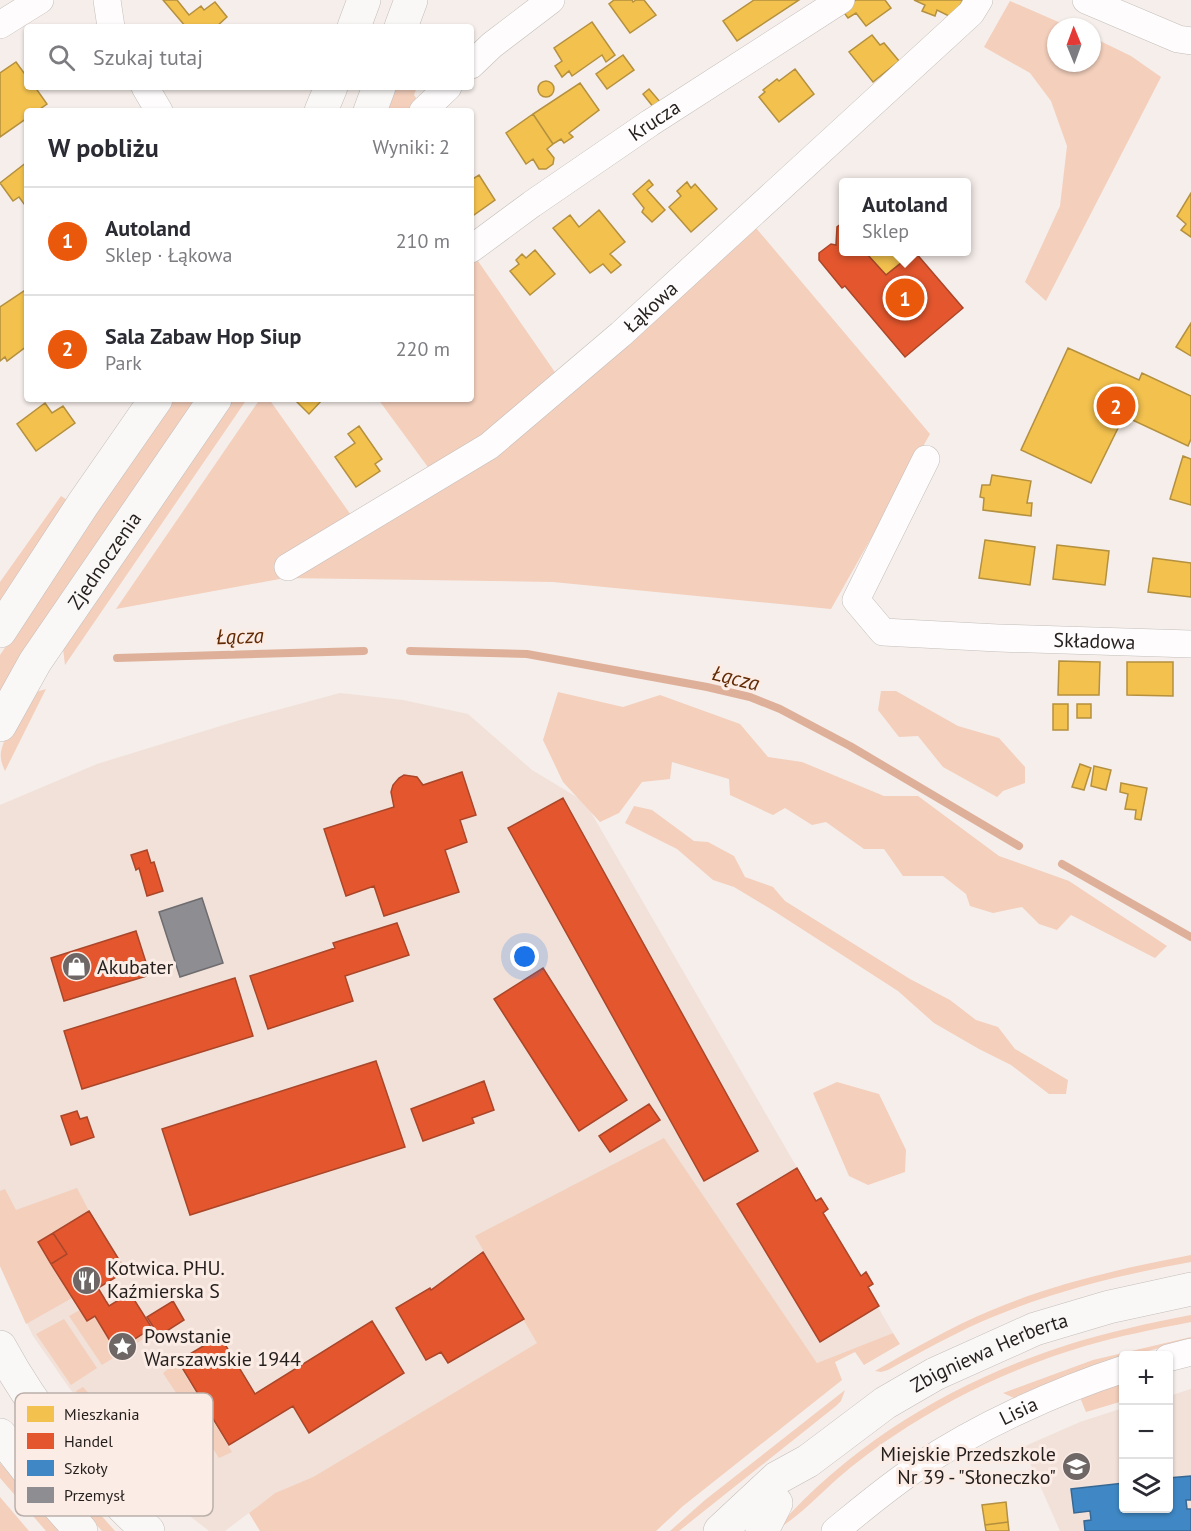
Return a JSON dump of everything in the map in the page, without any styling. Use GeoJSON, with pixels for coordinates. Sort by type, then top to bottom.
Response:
{"type":"FeatureCollection","features":[{"type":"Feature","properties":{"kind":"main road"},"geometry":{"type":"LineString","coordinates":[[355,24],[364,0]]}},
{"type":"Feature","properties":{"kind":"main road"},"geometry":{"type":"LineString","coordinates":[[371,108],[378,90]]}},
{"type":"Feature","properties":{"kind":"main road"},"geometry":{"type":"LineString","coordinates":[[0,631],[83,504],[154,402]]}},
{"type":"Feature","properties":{"kind":"main road","name":"Zjednoczenia"},"geometry":{"type":"LineString","coordinates":[[0,725],[35,662],[213,402]]}},
{"type":"Feature","properties":{"kind":"main road","name":"Zbigniewa Herberta"},"geometry":{"type":"LineString","coordinates":[[720,1531],[777,1478],[808,1461],[885,1403],[935,1374],[1035,1329],[1109,1307],[1191,1289]]}},
{"type":"Feature","properties":{"kind":"main road"},"geometry":{"type":"LineString","coordinates":[[0,1347],[29,1393]]}},
{"type":"Feature","properties":{"kind":"main road"},"geometry":{"type":"LineString","coordinates":[[0,1384],[18,1393]]}},
{"type":"Feature","properties":{"kind":"main road"},"geometry":{"type":"LineString","coordinates":[[0,1435],[15,1454]]}},
{"type":"Feature","properties":{"kind":"main road","name":"Zbigniewa Herberta"},"geometry":{"type":"LineString","coordinates":[[749,1531],[769,1517],[808,1461]]}},
{"type":"Feature","properties":{"kind":"main road"},"geometry":{"type":"LineString","coordinates":[[68,1516],[81,1531]]}},
{"type":"Feature","properties":{"kind":"main road"},"geometry":{"type":"LineString","coordinates":[[131,1516],[148,1531]]}},
{"type":"Feature","properties":{"kind":"street"},"geometry":{"type":"LineString","coordinates":[[0,25],[40,0]]}},
{"type":"Feature","properties":{"kind":"street"},"geometry":{"type":"LineString","coordinates":[[107,0],[111,24]]}},
{"type":"Feature","properties":{"kind":"street"},"geometry":{"type":"LineString","coordinates":[[482,48],[551,0]]}},
{"type":"Feature","properties":{"kind":"street","name":"Krucza"},"geometry":{"type":"LineString","coordinates":[[474,247],[650,123],[841,0]]}},
{"type":"Feature","properties":{"kind":"street","name":"Łąkowa"},"geometry":{"type":"LineString","coordinates":[[288,567],[489,446],[621,334],[971,13],[979,0]]}},
{"type":"Feature","properties":{"kind":"street"},"geometry":{"type":"LineString","coordinates":[[1086,0],[1178,39],[1191,41]]}},
{"type":"Feature","properties":{"kind":"street"},"geometry":{"type":"LineString","coordinates":[[426,108],[445,90]]}},
{"type":"Feature","properties":{"kind":"street","name":"Składowa"},"geometry":{"type":"LineString","coordinates":[[926,459],[856,600],[883,632],[1191,644]]}},
{"type":"Feature","properties":{"kind":"street"},"geometry":{"type":"LineString","coordinates":[[1173,1357],[1191,1352]]}},
{"type":"Feature","properties":{"kind":"street","name":"Lisia"},"geometry":{"type":"LineString","coordinates":[[835,1531],[918,1466],[972,1434],[1074,1387],[1119,1371]]}},
{"type":"Feature","properties":{"kind":"shaded area"},"geometry":{"type":"Polygon","coordinates":[[[1010,1],[1049,18],[1047,18],[1047,72],[1101,72],[1101,41],[1131,56],[1161,77],[1046,301],[1025,282],[1060,206],[1067,146],[1051,101],[1030,73],[984,47],[1010,1]]]}},
{"type":"Feature","properties":{"kind":"shaded area"},"geometry":{"type":"Polygon","coordinates":[[[395,90],[416,90],[414,95],[418,101],[410,108],[389,108],[395,90]]]}},
{"type":"Feature","properties":{"kind":"shaded area"},"geometry":{"type":"Polygon","coordinates":[[[740,209],[930,434],[831,609],[553,582],[285,578],[116,609],[258,402],[271,402],[358,525],[433,474],[380,402],[474,402],[474,255],[568,391],[740,209]]]}},
{"type":"Feature","properties":{"kind":"shaded area"},"geometry":{"type":"Polygon","coordinates":[[[172,402],[196,402],[0,694],[0,655],[172,402]]]}},
{"type":"Feature","properties":{"kind":"shaded area"},"geometry":{"type":"Polygon","coordinates":[[[230,402],[245,402],[65,665],[63,648],[168,488],[230,402]]]}},
{"type":"Feature","properties":{"kind":"shaded area"},"geometry":{"type":"Polygon","coordinates":[[[61,496],[67,500],[0,603],[0,582],[61,496]]]}},
{"type":"Feature","properties":{"kind":"shaded area"},"geometry":{"type":"Polygon","coordinates":[[[46,689],[5,771],[1,754],[7,736],[36,692],[46,689]]]}},
{"type":"Feature","properties":{"kind":"shaded area"},"geometry":{"type":"Polygon","coordinates":[[[881,691],[896,691],[958,726],[999,738],[1025,767],[1025,783],[1003,791],[997,797],[943,767],[918,736],[899,737],[878,710],[881,691]]]}},
{"type":"Feature","properties":{"kind":"shaded area"},"geometry":{"type":"Polygon","coordinates":[[[558,692],[623,707],[660,695],[740,724],[768,757],[802,762],[884,796],[918,796],[999,856],[1069,881],[1167,946],[1155,958],[1071,915],[1057,930],[1039,924],[1022,907],[993,913],[970,906],[966,894],[943,876],[903,876],[884,849],[864,849],[826,822],[812,825],[785,808],[773,815],[730,795],[729,779],[672,762],[670,779],[642,782],[619,813],[600,822],[563,782],[543,740],[558,692]]]}},
{"type":"Feature","properties":{"kind":"shaded area"},"geometry":{"type":"Polygon","coordinates":[[[340,693],[403,700],[468,714],[532,770],[585,802],[893,1333],[817,1363],[664,1139],[537,1343],[313,1477],[275,1493],[225,1531],[209,1531],[190,1516],[213,1516],[213,1393],[74,1393],[33,1336],[0,1266],[0,805],[97,764],[240,720],[340,693]]]}},
{"type":"Feature","properties":{"kind":"shaded area"},"geometry":{"type":"Polygon","coordinates":[[[634,806],[652,810],[694,841],[708,842],[734,856],[745,877],[773,887],[785,901],[910,979],[950,1000],[976,1020],[998,1027],[1015,1049],[1068,1080],[1066,1094],[1049,1094],[1011,1065],[934,1023],[898,991],[774,911],[734,887],[713,880],[677,849],[625,823],[634,806]]]}},
{"type":"Feature","properties":{"kind":"shaded area"},"geometry":{"type":"Polygon","coordinates":[[[837,1082],[879,1094],[906,1150],[905,1172],[868,1185],[849,1176],[813,1093],[837,1082]]]}},
{"type":"Feature","properties":{"kind":"shaded area"},"geometry":{"type":"Polygon","coordinates":[[[664,1138],[817,1363],[893,1333],[900,1344],[864,1365],[855,1352],[835,1362],[842,1380],[683,1506],[656,1531],[260,1531],[249,1513],[275,1493],[313,1477],[537,1343],[475,1236],[664,1138]]]}},
{"type":"Feature","properties":{"kind":"shaded area"},"geometry":{"type":"Polygon","coordinates":[[[77,1188],[89,1211],[38,1242],[72,1298],[26,1324],[0,1266],[0,1191],[5,1189],[16,1210],[77,1188]]]}},
{"type":"Feature","properties":{"kind":"shaded area"},"geometry":{"type":"Polygon","coordinates":[[[1191,1255],[1191,1262],[1141,1272],[1043,1298],[968,1328],[888,1370],[875,1371],[947,1331],[1016,1300],[1090,1277],[1191,1255]]]}},
{"type":"Feature","properties":{"kind":"shaded area"},"geometry":{"type":"Polygon","coordinates":[[[80,1310],[87,1321],[95,1316],[116,1350],[143,1334],[145,1338],[102,1365],[69,1316],[80,1310]]]}},
{"type":"Feature","properties":{"kind":"shaded area"},"geometry":{"type":"Polygon","coordinates":[[[1191,1315],[1191,1322],[1111,1339],[1060,1354],[963,1395],[917,1421],[873,1450],[775,1531],[805,1499],[871,1443],[946,1396],[1026,1359],[1067,1345],[1129,1328],[1191,1315]]]}},
{"type":"Feature","properties":{"kind":"shaded area"},"geometry":{"type":"Polygon","coordinates":[[[64,1319],[97,1368],[71,1385],[36,1334],[64,1319]]]}},
{"type":"Feature","properties":{"kind":"shaded area"},"geometry":{"type":"Polygon","coordinates":[[[1191,1337],[1191,1340],[1149,1351],[1131,1351],[1191,1337]]]}},
{"type":"Feature","properties":{"kind":"shaded area"},"geometry":{"type":"Polygon","coordinates":[[[1119,1354],[1119,1359],[1079,1372],[1014,1398],[1003,1393],[1093,1360],[1119,1354]]]}},
{"type":"Feature","properties":{"kind":"shaded area"},"geometry":{"type":"Polygon","coordinates":[[[177,1362],[196,1393],[176,1393],[163,1373],[177,1362]]]}},
{"type":"Feature","properties":{"kind":"shaded area"},"geometry":{"type":"Polygon","coordinates":[[[1119,1382],[1119,1402],[1086,1412],[1079,1395],[1119,1382]]]}},
{"type":"Feature","properties":{"kind":"shaded area"},"geometry":{"type":"Polygon","coordinates":[[[83,1387],[88,1393],[78,1393],[76,1391],[83,1387]]]}},
{"type":"Feature","properties":{"kind":"shaded area","name":"Miejskie Przedszkole Nr 39 - \"Słoneczko\""},"geometry":{"type":"Polygon","coordinates":[[[1191,1389],[1191,1531],[1060,1531],[1023,1447],[1080,1422],[1119,1409],[1119,1513],[1173,1513],[1173,1395],[1191,1389]]]}},
{"type":"Feature","properties":{"kind":"shaded area"},"geometry":{"type":"Polygon","coordinates":[[[845,1390],[841,1401],[836,1406],[679,1531],[670,1531],[705,1500],[845,1390]]]}},
{"type":"Feature","properties":{"kind":"shaded area"},"geometry":{"type":"Polygon","coordinates":[[[213,1421],[232,1452],[219,1458],[213,1449],[213,1421]]]}},
{"type":"Feature","properties":{"kind":"shaded area"},"geometry":{"type":"Polygon","coordinates":[[[0,1463],[15,1480],[15,1495],[0,1478],[0,1463]]]}},
{"type":"Feature","properties":{"kind":"shaded area"},"geometry":{"type":"Polygon","coordinates":[[[0,1497],[29,1531],[0,1531],[0,1497]]]}},
{"type":"Feature","properties":{"kind":"shaded area"},"geometry":{"type":"Polygon","coordinates":[[[33,1516],[46,1516],[59,1531],[46,1531],[33,1516]]]}},
{"type":"Feature","properties":{"kind":"shaded area"},"geometry":{"type":"Polygon","coordinates":[[[89,1516],[102,1516],[115,1531],[102,1531],[89,1516]]]}},
{"type":"Feature","properties":{"kind":"building: Mieszkania"},"geometry":{"type":"Polygon","coordinates":[[[163,0],[177,0],[189,15],[201,6],[204,10],[215,2],[227,17],[219,24],[183,24],[163,0]]]}},
{"type":"Feature","properties":{"kind":"building: Mieszkania"},"geometry":{"type":"Polygon","coordinates":[[[614,0],[632,0],[633,2],[644,0],[656,15],[630,33],[609,4],[614,0]]]}},
{"type":"Feature","properties":{"kind":"building: Mieszkania"},"geometry":{"type":"Polygon","coordinates":[[[754,0],[799,0],[737,41],[723,21],[754,0]]]}},
{"type":"Feature","properties":{"kind":"building: Mieszkania"},"geometry":{"type":"Polygon","coordinates":[[[856,0],[885,0],[891,8],[866,26],[856,13],[848,18],[842,10],[856,0]]]}},
{"type":"Feature","properties":{"kind":"building: Mieszkania"},"geometry":{"type":"Polygon","coordinates":[[[914,0],[963,0],[953,18],[937,10],[935,16],[922,11],[925,5],[914,0]]]}},
{"type":"Feature","properties":{"kind":"building: Mieszkania"},"geometry":{"type":"Polygon","coordinates":[[[592,22],[615,55],[606,62],[602,55],[572,76],[569,71],[562,77],[555,66],[562,61],[554,48],[592,22]]]}},
{"type":"Feature","properties":{"kind":"building: Mieszkania"},"geometry":{"type":"Polygon","coordinates":[[[872,35],[880,45],[884,43],[899,61],[873,82],[849,52],[872,35]]]}},
{"type":"Feature","properties":{"kind":"building: Mieszkania"},"geometry":{"type":"Polygon","coordinates":[[[623,55],[634,70],[607,89],[596,74],[623,55]]]}},
{"type":"Feature","properties":{"kind":"building: Mieszkania"},"geometry":{"type":"Polygon","coordinates":[[[16,62],[24,73],[24,90],[37,90],[47,104],[41,108],[24,108],[24,120],[0,137],[0,73],[16,62]]]}},
{"type":"Feature","properties":{"kind":"building: Mieszkania"},"geometry":{"type":"Polygon","coordinates":[[[795,69],[814,94],[779,122],[759,97],[765,92],[763,90],[777,79],[779,81],[795,69]]]}},
{"type":"Feature","properties":{"kind":"building: Mieszkania"},"geometry":{"type":"Polygon","coordinates":[[[546,81],[554,89],[546,97],[538,89],[546,81]]]}},
{"type":"Feature","properties":{"kind":"building: Mieszkania"},"geometry":{"type":"Polygon","coordinates":[[[580,83],[599,110],[569,133],[573,137],[564,143],[561,139],[553,144],[533,114],[580,83]]]}},
{"type":"Feature","properties":{"kind":"building: Mieszkania"},"geometry":{"type":"Polygon","coordinates":[[[649,89],[661,103],[654,108],[643,94],[649,89]]]}},
{"type":"Feature","properties":{"kind":"building: Mieszkania"},"geometry":{"type":"Polygon","coordinates":[[[533,114],[553,144],[547,149],[554,158],[553,164],[546,169],[539,169],[533,159],[526,164],[506,133],[533,114]]]}},
{"type":"Feature","properties":{"kind":"building: Mieszkania"},"geometry":{"type":"Polygon","coordinates":[[[24,164],[24,204],[19,197],[13,201],[0,183],[24,164]]]}},
{"type":"Feature","properties":{"kind":"building: Mieszkania"},"geometry":{"type":"Polygon","coordinates":[[[479,175],[495,200],[474,215],[474,178],[479,175]]]}},
{"type":"Feature","properties":{"kind":"building: Mieszkania"},"geometry":{"type":"Polygon","coordinates":[[[649,180],[653,185],[647,190],[665,210],[652,222],[642,212],[644,208],[633,194],[649,180]]]}},
{"type":"Feature","properties":{"kind":"building: Mieszkania"},"geometry":{"type":"Polygon","coordinates":[[[687,182],[691,188],[695,184],[717,209],[691,232],[669,207],[681,196],[677,191],[687,182]]]}},
{"type":"Feature","properties":{"kind":"building: Mieszkania"},"geometry":{"type":"Polygon","coordinates":[[[1191,193],[1191,237],[1181,230],[1186,224],[1177,216],[1191,193]]]}},
{"type":"Feature","properties":{"kind":"building: Mieszkania"},"geometry":{"type":"Polygon","coordinates":[[[599,210],[625,242],[610,254],[621,265],[611,273],[603,264],[590,273],[553,228],[570,215],[579,227],[599,210]]]}},
{"type":"Feature","properties":{"kind":"building: Mieszkania"},"geometry":{"type":"Polygon","coordinates":[[[535,250],[555,274],[530,295],[510,271],[519,264],[516,260],[522,254],[526,258],[535,250]]]}},
{"type":"Feature","properties":{"kind":"building: Mieszkania"},"geometry":{"type":"Polygon","coordinates":[[[869,256],[909,256],[886,275],[869,256]]]}},
{"type":"Feature","properties":{"kind":"building: Mieszkania"},"geometry":{"type":"Polygon","coordinates":[[[24,291],[24,348],[7,361],[5,357],[0,361],[0,307],[24,291]]]}},
{"type":"Feature","properties":{"kind":"building: Mieszkania"},"geometry":{"type":"Polygon","coordinates":[[[1191,323],[1191,356],[1176,347],[1191,323]]]}},
{"type":"Feature","properties":{"kind":"building: Mieszkania"},"geometry":{"type":"Polygon","coordinates":[[[1068,348],[1139,380],[1142,373],[1191,396],[1191,439],[1188,446],[1124,416],[1091,483],[1021,450],[1068,348]]]}},
{"type":"Feature","properties":{"kind":"building: Mieszkania"},"geometry":{"type":"Polygon","coordinates":[[[297,402],[320,402],[309,414],[297,402]]]}},
{"type":"Feature","properties":{"kind":"building: Mieszkania"},"geometry":{"type":"Polygon","coordinates":[[[45,403],[52,413],[63,406],[75,423],[36,451],[17,424],[45,403]]]}},
{"type":"Feature","properties":{"kind":"building: Mieszkania"},"geometry":{"type":"Polygon","coordinates":[[[359,426],[382,459],[375,464],[380,471],[356,487],[335,457],[355,443],[348,434],[359,426]]]}},
{"type":"Feature","properties":{"kind":"building: Mieszkania"},"geometry":{"type":"Polygon","coordinates":[[[1183,456],[1191,459],[1191,505],[1170,499],[1183,456]]]}},
{"type":"Feature","properties":{"kind":"building: Mieszkania"},"geometry":{"type":"Polygon","coordinates":[[[992,475],[1031,481],[1027,503],[1032,503],[1031,516],[983,510],[984,498],[980,497],[982,485],[990,485],[992,475]]]}},
{"type":"Feature","properties":{"kind":"building: Mieszkania"},"geometry":{"type":"Polygon","coordinates":[[[985,540],[1035,547],[1030,585],[979,578],[985,540]]]}},
{"type":"Feature","properties":{"kind":"building: Mieszkania"},"geometry":{"type":"Polygon","coordinates":[[[1057,545],[1109,551],[1105,585],[1053,579],[1057,545]]]}},
{"type":"Feature","properties":{"kind":"building: Mieszkania"},"geometry":{"type":"Polygon","coordinates":[[[1153,558],[1191,563],[1191,597],[1148,592],[1153,558]]]}},
{"type":"Feature","properties":{"kind":"building: Mieszkania"},"geometry":{"type":"Polygon","coordinates":[[[1059,661],[1100,662],[1099,695],[1058,695],[1059,661]]]}},
{"type":"Feature","properties":{"kind":"building: Mieszkania"},"geometry":{"type":"Polygon","coordinates":[[[1127,662],[1173,662],[1173,696],[1127,695],[1127,662]]]}},
{"type":"Feature","properties":{"kind":"building: Mieszkania"},"geometry":{"type":"Polygon","coordinates":[[[1053,704],[1068,704],[1068,730],[1053,730],[1053,704]]]}},
{"type":"Feature","properties":{"kind":"building: Mieszkania"},"geometry":{"type":"Polygon","coordinates":[[[1077,704],[1091,704],[1091,718],[1077,718],[1077,704]]]}},
{"type":"Feature","properties":{"kind":"building: Mieszkania"},"geometry":{"type":"Polygon","coordinates":[[[1080,764],[1091,768],[1084,790],[1072,787],[1080,764]]]}},
{"type":"Feature","properties":{"kind":"building: Mieszkania"},"geometry":{"type":"Polygon","coordinates":[[[1094,766],[1111,770],[1106,790],[1091,786],[1094,766]]]}},
{"type":"Feature","properties":{"kind":"building: Mieszkania"},"geometry":{"type":"Polygon","coordinates":[[[1121,783],[1147,788],[1141,820],[1135,819],[1136,810],[1125,809],[1128,794],[1120,792],[1121,783]]]}},
{"type":"Feature","properties":{"kind":"building: Mieszkania"},"geometry":{"type":"Polygon","coordinates":[[[1006,1502],[1008,1522],[985,1525],[982,1505],[1006,1502]]]}},
{"type":"Feature","properties":{"kind":"building: Mieszkania"},"geometry":{"type":"Polygon","coordinates":[[[1008,1522],[1009,1531],[986,1531],[985,1525],[1008,1522]]]}},
{"type":"Feature","properties":{"kind":"building: Handel"},"geometry":{"type":"Polygon","coordinates":[[[839,226],[839,256],[869,256],[886,275],[910,256],[918,256],[963,308],[905,357],[845,286],[842,288],[819,260],[819,253],[831,244],[836,245],[839,226]]]}},
{"type":"Feature","properties":{"kind":"building: Handel"},"geometry":{"type":"Polygon","coordinates":[[[462,772],[476,815],[460,820],[467,842],[445,850],[459,892],[384,916],[374,886],[346,896],[324,829],[394,807],[391,792],[393,785],[404,775],[417,777],[423,785],[462,772]]]}},
{"type":"Feature","properties":{"kind":"building: Handel"},"geometry":{"type":"Polygon","coordinates":[[[563,798],[758,1151],[704,1181],[508,828],[563,798]]]}},
{"type":"Feature","properties":{"kind":"building: Handel"},"geometry":{"type":"Polygon","coordinates":[[[147,850],[151,863],[154,862],[163,891],[147,896],[139,868],[136,870],[131,855],[147,850]]]}},
{"type":"Feature","properties":{"kind":"building: Handel"},"geometry":{"type":"Polygon","coordinates":[[[397,923],[409,955],[345,976],[353,1001],[268,1029],[250,976],[335,948],[333,943],[397,923]]]}},
{"type":"Feature","properties":{"kind":"building: Handel"},"geometry":{"type":"Polygon","coordinates":[[[136,931],[150,975],[64,1001],[51,958],[136,931]]]}},
{"type":"Feature","properties":{"kind":"building: Handel"},"geometry":{"type":"Polygon","coordinates":[[[543,968],[627,1100],[579,1131],[494,999],[543,968]]]}},
{"type":"Feature","properties":{"kind":"building: Handel"},"geometry":{"type":"Polygon","coordinates":[[[235,978],[253,1036],[82,1089],[64,1031],[235,978]]]}},
{"type":"Feature","properties":{"kind":"building: Handel"},"geometry":{"type":"Polygon","coordinates":[[[376,1061],[405,1147],[190,1215],[162,1129],[376,1061]]]}},
{"type":"Feature","properties":{"kind":"building: Handel"},"geometry":{"type":"Polygon","coordinates":[[[484,1081],[494,1110],[472,1118],[474,1123],[423,1141],[411,1109],[484,1081]]]}},
{"type":"Feature","properties":{"kind":"building: Handel"},"geometry":{"type":"Polygon","coordinates":[[[649,1104],[660,1120],[610,1152],[599,1136],[649,1104]]]}},
{"type":"Feature","properties":{"kind":"building: Handel"},"geometry":{"type":"Polygon","coordinates":[[[77,1111],[80,1119],[87,1117],[94,1137],[71,1145],[61,1116],[77,1111]]]}},
{"type":"Feature","properties":{"kind":"building: Handel"},"geometry":{"type":"Polygon","coordinates":[[[797,1168],[816,1201],[821,1198],[828,1209],[823,1213],[861,1276],[866,1272],[873,1284],[868,1287],[879,1306],[820,1342],[737,1204],[797,1168]]]}},
{"type":"Feature","properties":{"kind":"building: Handel","name":"Kotwica. PHU. Kaźmierska S"},"geometry":{"type":"Polygon","coordinates":[[[89,1211],[126,1271],[98,1288],[109,1306],[130,1293],[152,1328],[116,1351],[95,1316],[87,1321],[51,1264],[67,1254],[53,1233],[89,1211]]]}},
{"type":"Feature","properties":{"kind":"building: Handel"},"geometry":{"type":"Polygon","coordinates":[[[53,1233],[67,1254],[51,1264],[38,1242],[53,1233]]]}},
{"type":"Feature","properties":{"kind":"building: Handel"},"geometry":{"type":"Polygon","coordinates":[[[483,1252],[524,1319],[448,1363],[441,1352],[426,1360],[396,1308],[430,1288],[431,1290],[483,1252]]]}},
{"type":"Feature","properties":{"kind":"building: Handel"},"geometry":{"type":"Polygon","coordinates":[[[173,1301],[184,1320],[159,1336],[147,1317],[173,1301]]]}},
{"type":"Feature","properties":{"kind":"building: Handel"},"geometry":{"type":"Polygon","coordinates":[[[372,1321],[404,1373],[309,1433],[293,1406],[229,1445],[213,1419],[213,1393],[197,1393],[178,1361],[220,1336],[255,1394],[372,1321]]]}},
{"type":"Feature","properties":{"kind":"building: Szkoły","name":"Miejskie Przedszkole Nr 39 - \"Słoneczko\""},"geometry":{"type":"Polygon","coordinates":[[[1191,1476],[1191,1500],[1186,1500],[1187,1509],[1191,1509],[1191,1531],[1085,1531],[1084,1521],[1091,1520],[1090,1511],[1074,1513],[1071,1489],[1119,1484],[1119,1513],[1173,1513],[1173,1478],[1191,1476]]]}},
{"type":"Feature","properties":{"kind":"building: Przemysł"},"geometry":{"type":"Polygon","coordinates":[[[202,898],[223,963],[180,977],[159,912],[202,898]]]}},
{"type":"Feature","properties":{"kind":"waterway","name":"Łącza"},"geometry":{"type":"LineString","coordinates":[[117,658],[364,651]]}},
{"type":"Feature","properties":{"kind":"waterway","name":"Łącza"},"geometry":{"type":"LineString","coordinates":[[410,651],[527,654],[750,697],[780,709],[850,746],[1019,846]]}},
{"type":"Feature","properties":{"kind":"waterway","name":"Łącza"},"geometry":{"type":"LineString","coordinates":[[1062,864],[1191,937]]}},
{"type":"Feature","properties":{"kind":"place","name":"Autoland"},"geometry":{"type":"Point","coordinates":[905,298]}},
{"type":"Feature","properties":{"kind":"place","name":"Sala Zabaw Hop Siup"},"geometry":{"type":"Point","coordinates":[1116,406]}},
{"type":"Feature","properties":{"kind":"place","name":"Akubater"},"geometry":{"type":"Point","coordinates":[76,967]}},
{"type":"Feature","properties":{"kind":"place","name":"Kotwica. PHU. Kaźmierska S"},"geometry":{"type":"Point","coordinates":[86,1280]}},
{"type":"Feature","properties":{"kind":"place","name":"Powstanie Warszawskie 1944"},"geometry":{"type":"Point","coordinates":[123,1347]}},
{"type":"Feature","properties":{"kind":"place","name":"Miejskie Przedszkole Nr 39 - \"Słoneczko\""},"geometry":{"type":"Point","coordinates":[1077,1466]}}]}
